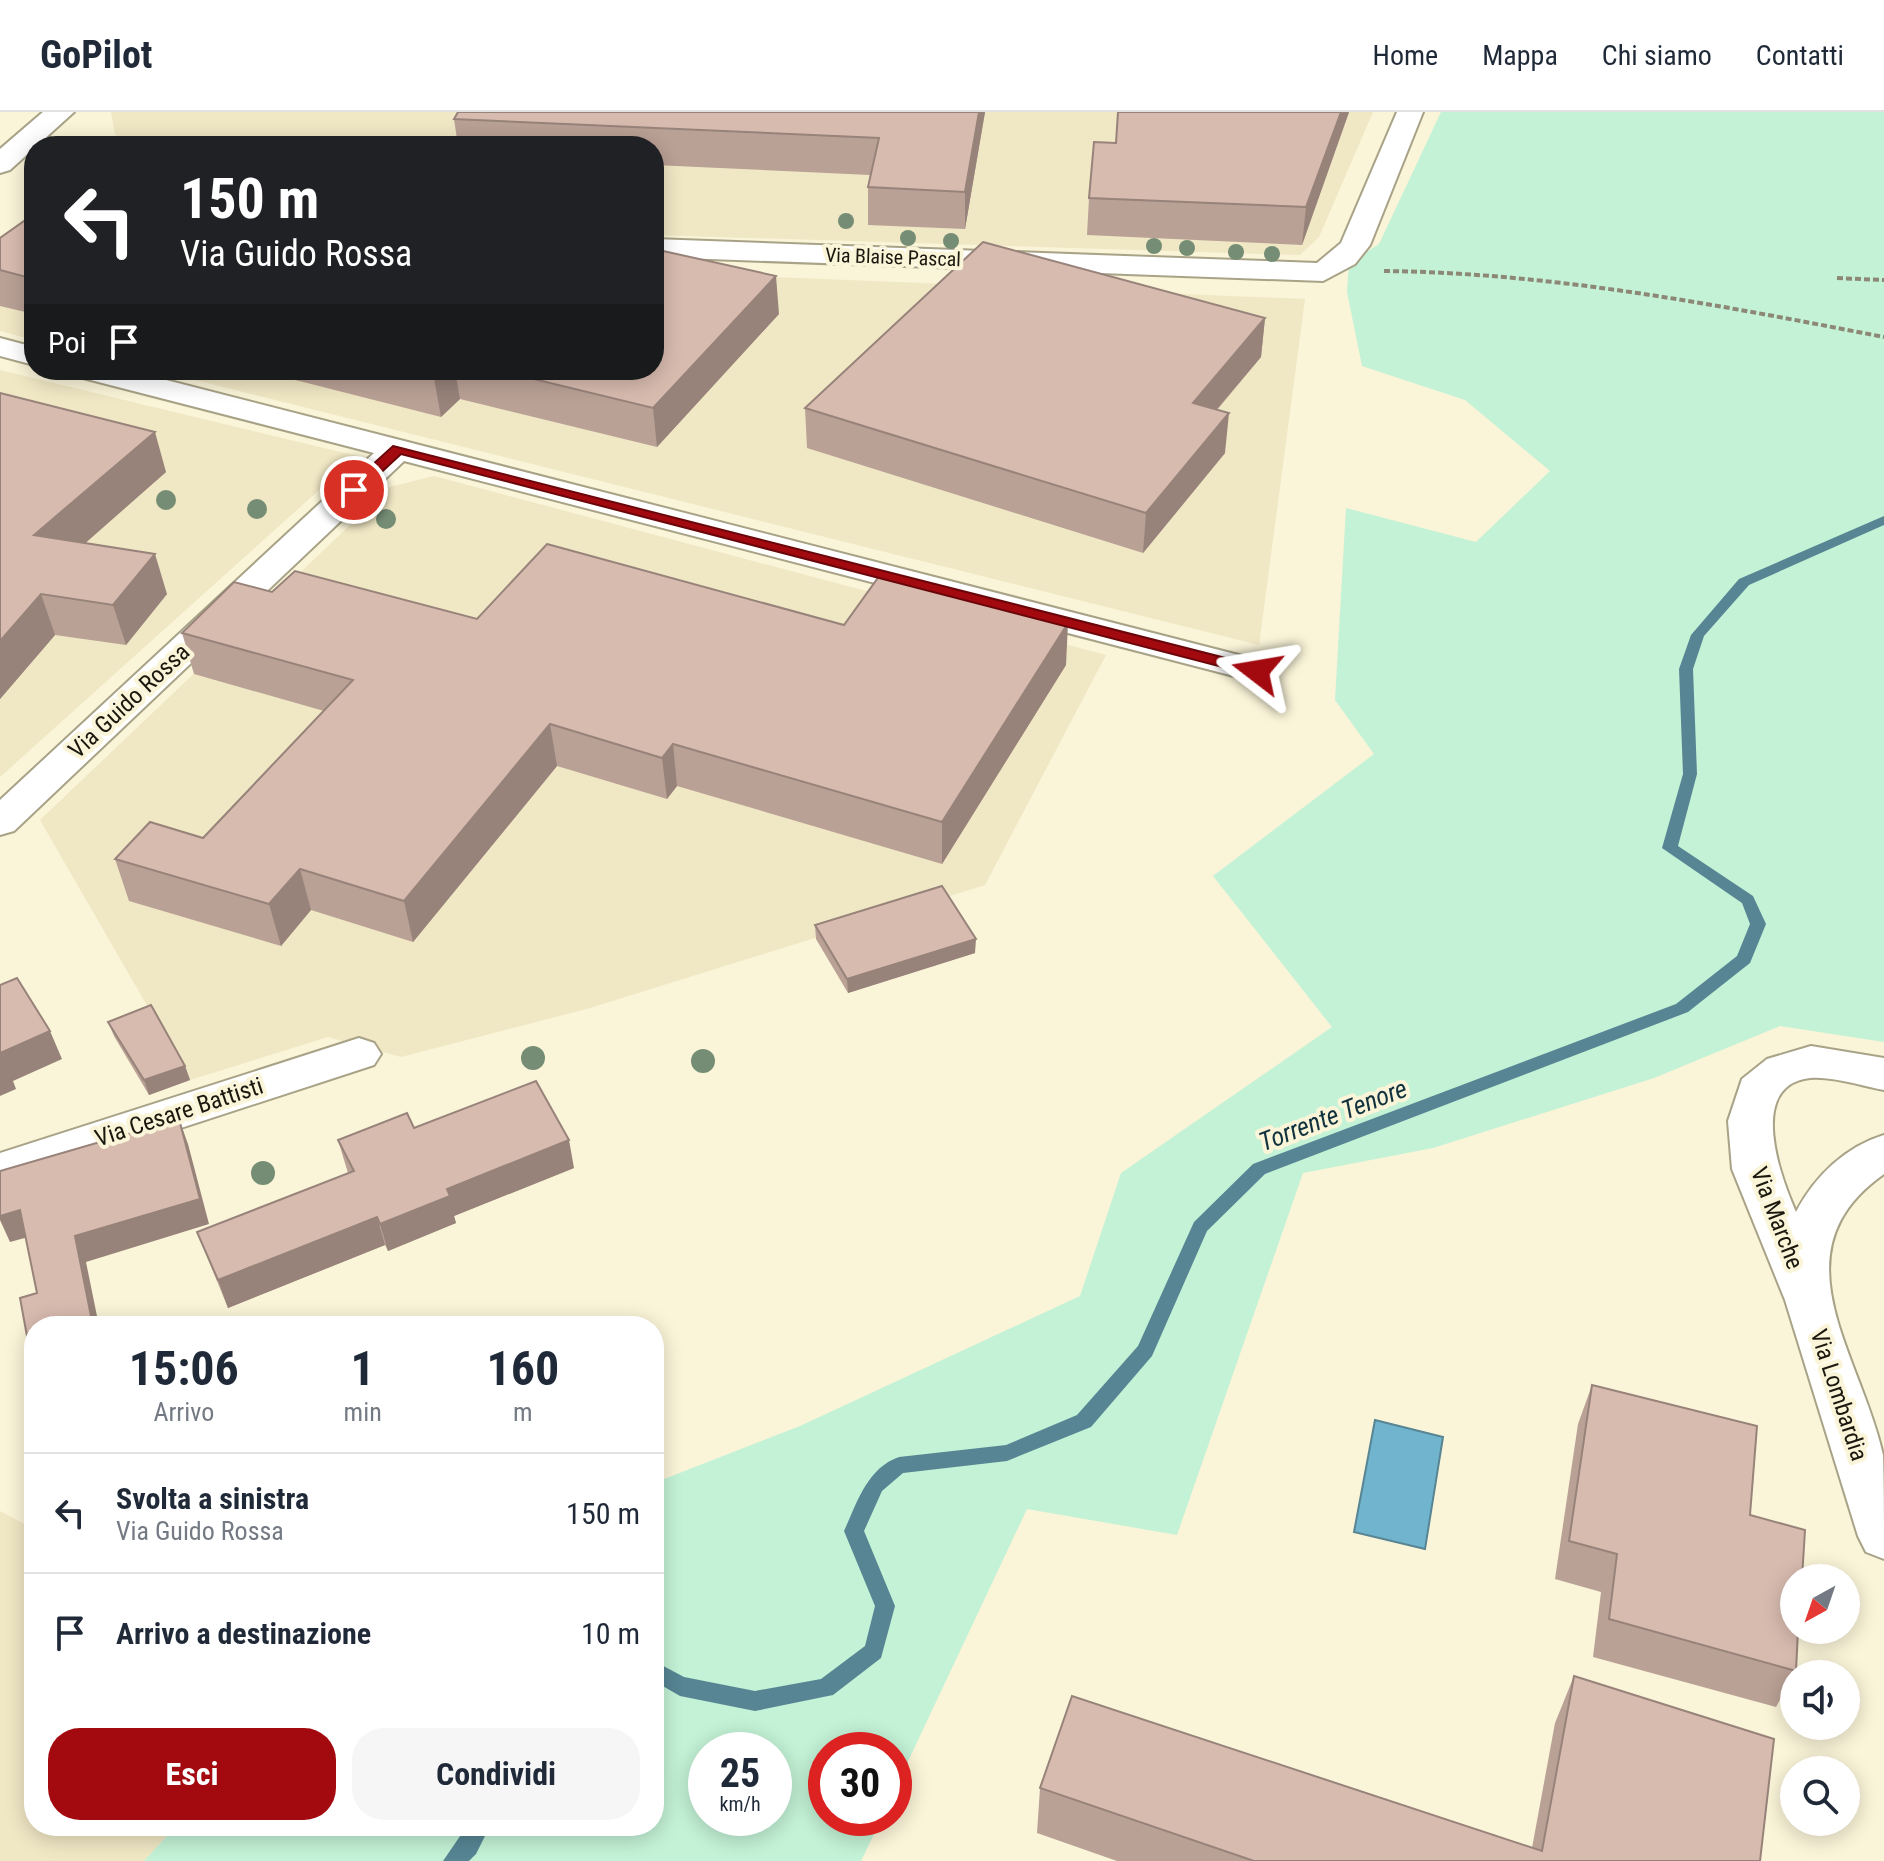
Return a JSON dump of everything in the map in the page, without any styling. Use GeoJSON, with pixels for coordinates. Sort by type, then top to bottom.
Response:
{"type":"FeatureCollection","features":[{"type":"Feature","properties":{"kind":"main road"},"geometry":{"type":"LineString","coordinates":[[44,136],[60,112]]}},
{"type":"Feature","properties":{"kind":"main road"},"geometry":{"type":"LineString","coordinates":[[0,164],[24,151]]}},
{"type":"Feature","properties":{"kind":"street"},"geometry":{"type":"LineString","coordinates":[[1323,272],[1345,258],[1355,245],[1410,112]]}},
{"type":"Feature","properties":{"kind":"street","name":"Via Blaise Pascal"},"geometry":{"type":"LineString","coordinates":[[664,248],[1323,272]]}},
{"type":"Feature","properties":{"kind":"street"},"geometry":{"type":"LineString","coordinates":[[0,347],[24,353]]}},
{"type":"Feature","properties":{"kind":"street"},"geometry":{"type":"LineString","coordinates":[[129,380],[1257,671]]}},
{"type":"Feature","properties":{"kind":"street","name":"Via Guido Rossa"},"geometry":{"type":"LineString","coordinates":[[0,822],[398,449]]}},
{"type":"Feature","properties":{"kind":"street","name":"Via Cesare Battisti"},"geometry":{"type":"LineString","coordinates":[[0,1170],[359,1054]]}},
{"type":"Feature","properties":{"kind":"street","name":"Via Marche"},"geometry":{"type":"LineString","coordinates":[[1809,1300],[1755,1169],[1750,1121],[1757,1091],[1782,1070],[1811,1062],[1884,1074]]}},
{"type":"Feature","properties":{"kind":"street","name":"Via Marche"},"geometry":{"type":"LineString","coordinates":[[1809,1300],[1805,1249],[1823,1202],[1858,1166],[1884,1152]]}},
{"type":"Feature","properties":{"kind":"street","name":"Via Lombardia"},"geometry":{"type":"LineString","coordinates":[[1809,1300],[1884,1536]]}},
{"type":"Feature","properties":{"kind":"path"},"geometry":{"type":"LineString","coordinates":[[1323,272],[1446,270],[1567,280],[1884,337]]}},
{"type":"Feature","properties":{"kind":"path"},"geometry":{"type":"LineString","coordinates":[[1837,278],[1884,280]]}},
{"type":"Feature","properties":{"kind":"shaded area"},"geometry":{"type":"Polygon","coordinates":[[[111,112],[1373,112],[1319,237],[1300,255],[664,235],[664,136],[115,135],[111,112]]]}},
{"type":"Feature","properties":{"kind":"shaded area"},"geometry":{"type":"Polygon","coordinates":[[[24,224],[24,337],[0,331],[0,250],[24,224]]]}},
{"type":"Feature","properties":{"kind":"shaded area"},"geometry":{"type":"Polygon","coordinates":[[[664,272],[1305,299],[1259,645],[195,380],[664,380],[664,272]]]}},
{"type":"Feature","properties":{"kind":"shaded area"},"geometry":{"type":"Polygon","coordinates":[[[0,370],[24,376],[24,380],[42,380],[357,456],[0,777],[0,370]]]}},
{"type":"Feature","properties":{"kind":"shaded area"},"geometry":{"type":"Polygon","coordinates":[[[434,476],[1106,655],[985,885],[590,1008],[401,1057],[328,1037],[190,1080],[40,820],[390,487],[434,476]]]}},
{"type":"Feature","properties":{"kind":"shaded area"},"geometry":{"type":"Polygon","coordinates":[[[0,1511],[24,1524],[24,1836],[167,1836],[144,1861],[0,1861],[0,1511]]]}},
{"type":"Feature","properties":{"kind":"green space"},"geometry":{"type":"Polygon","coordinates":[[[1441,112],[1884,112],[1884,1042],[1780,1026],[1654,1078],[1433,1148],[1303,1173],[1177,1535],[1027,1509],[912,1753],[912,1732],[808,1732],[808,1836],[873,1836],[861,1861],[144,1861],[167,1836],[664,1836],[664,1479],[800,1426],[1080,1296],[1121,1173],[1332,1027],[1213,876],[1374,754],[1335,700],[1346,508],[1476,542],[1550,471],[1465,400],[1362,366],[1347,292],[1349,263],[1379,244],[1441,112]]]}},
{"type":"Feature","properties":{"kind":"water"},"geometry":{"type":"Polygon","coordinates":[[[1375,1420],[1443,1437],[1425,1549],[1354,1532],[1375,1420]]]}},
{"type":"Feature","properties":{"kind":"building"},"geometry":{"type":"Polygon","coordinates":[[[458,112],[979,112],[965,192],[868,187],[879,138],[454,119],[458,112]]]}},
{"type":"Feature","properties":{"kind":"building"},"geometry":{"type":"Polygon","coordinates":[[[1118,112],[1341,112],[1306,207],[1089,198],[1094,142],[1116,143],[1118,112]]]}},
{"type":"Feature","properties":{"kind":"building"},"geometry":{"type":"Polygon","coordinates":[[[24,221],[24,276],[0,270],[0,238],[24,221]]]}},
{"type":"Feature","properties":{"kind":"building"},"geometry":{"type":"Polygon","coordinates":[[[983,242],[1265,318],[1193,403],[1229,413],[1146,513],[805,408],[983,242]]]}},
{"type":"Feature","properties":{"kind":"building"},"geometry":{"type":"Polygon","coordinates":[[[664,251],[776,276],[653,408],[538,380],[664,380],[664,251]]]}},
{"type":"Feature","properties":{"kind":"building"},"geometry":{"type":"Polygon","coordinates":[[[0,393],[155,432],[34,535],[155,554],[113,605],[41,594],[0,641],[0,393]]]}},
{"type":"Feature","properties":{"kind":"building"},"geometry":{"type":"Polygon","coordinates":[[[547,544],[844,625],[880,575],[1068,623],[942,822],[673,744],[662,758],[550,724],[404,901],[300,869],[269,904],[115,859],[150,822],[203,838],[353,680],[182,633],[234,582],[272,592],[295,571],[477,619],[547,544]]]}},
{"type":"Feature","properties":{"kind":"building"},"geometry":{"type":"Polygon","coordinates":[[[942,886],[976,939],[847,979],[815,925],[942,886]]]}},
{"type":"Feature","properties":{"kind":"building"},"geometry":{"type":"Polygon","coordinates":[[[17,978],[50,1031],[0,1053],[0,985],[17,978]]]}},
{"type":"Feature","properties":{"kind":"building"},"geometry":{"type":"Polygon","coordinates":[[[151,1005],[185,1066],[144,1080],[108,1022],[151,1005]]]}},
{"type":"Feature","properties":{"kind":"building"},"geometry":{"type":"Polygon","coordinates":[[[536,1081],[569,1140],[447,1189],[450,1196],[380,1224],[377,1217],[218,1280],[197,1232],[354,1171],[338,1140],[407,1113],[414,1128],[536,1081]]]}},
{"type":"Feature","properties":{"kind":"building"},"geometry":{"type":"Polygon","coordinates":[[[179,1119],[200,1199],[75,1236],[91,1316],[24,1316],[24,1320],[20,1298],[37,1293],[20,1210],[0,1216],[0,1171],[179,1119]]]}},
{"type":"Feature","properties":{"kind":"building"},"geometry":{"type":"Polygon","coordinates":[[[1592,1385],[1757,1426],[1750,1515],[1805,1530],[1803,1564],[1780,1564],[1780,1644],[1797,1644],[1797,1660],[1780,1660],[1780,1667],[1609,1619],[1617,1554],[1569,1541],[1592,1385]]]}},
{"type":"Feature","properties":{"kind":"building"},"geometry":{"type":"Polygon","coordinates":[[[1574,1676],[1774,1739],[1760,1861],[1254,1861],[1040,1788],[1072,1696],[1542,1851],[1574,1676]]]}},
{"type":"Feature","properties":{"kind":"waterway","name":"Torrente Tenore"},"geometry":{"type":"LineString","coordinates":[[664,1676],[680,1686],[755,1701],[826,1688],[874,1651],[885,1606],[854,1531],[875,1485],[899,1465],[1007,1453],[1084,1421],[1145,1351],[1200,1227],[1259,1169],[1682,1008],[1744,959],[1758,924],[1748,900],[1670,848],[1690,774],[1686,669],[1698,635],[1744,582],[1884,520]]}},
{"type":"Feature","properties":{"kind":"waterway","name":"Torrente Tenore"},"geometry":{"type":"LineString","coordinates":[[454,1861],[474,1836]]}},
{"type":"Feature","properties":{"kind":"route"},"geometry":{"type":"LineString","coordinates":[[354,490],[398,449],[1257,671]]}}]}
